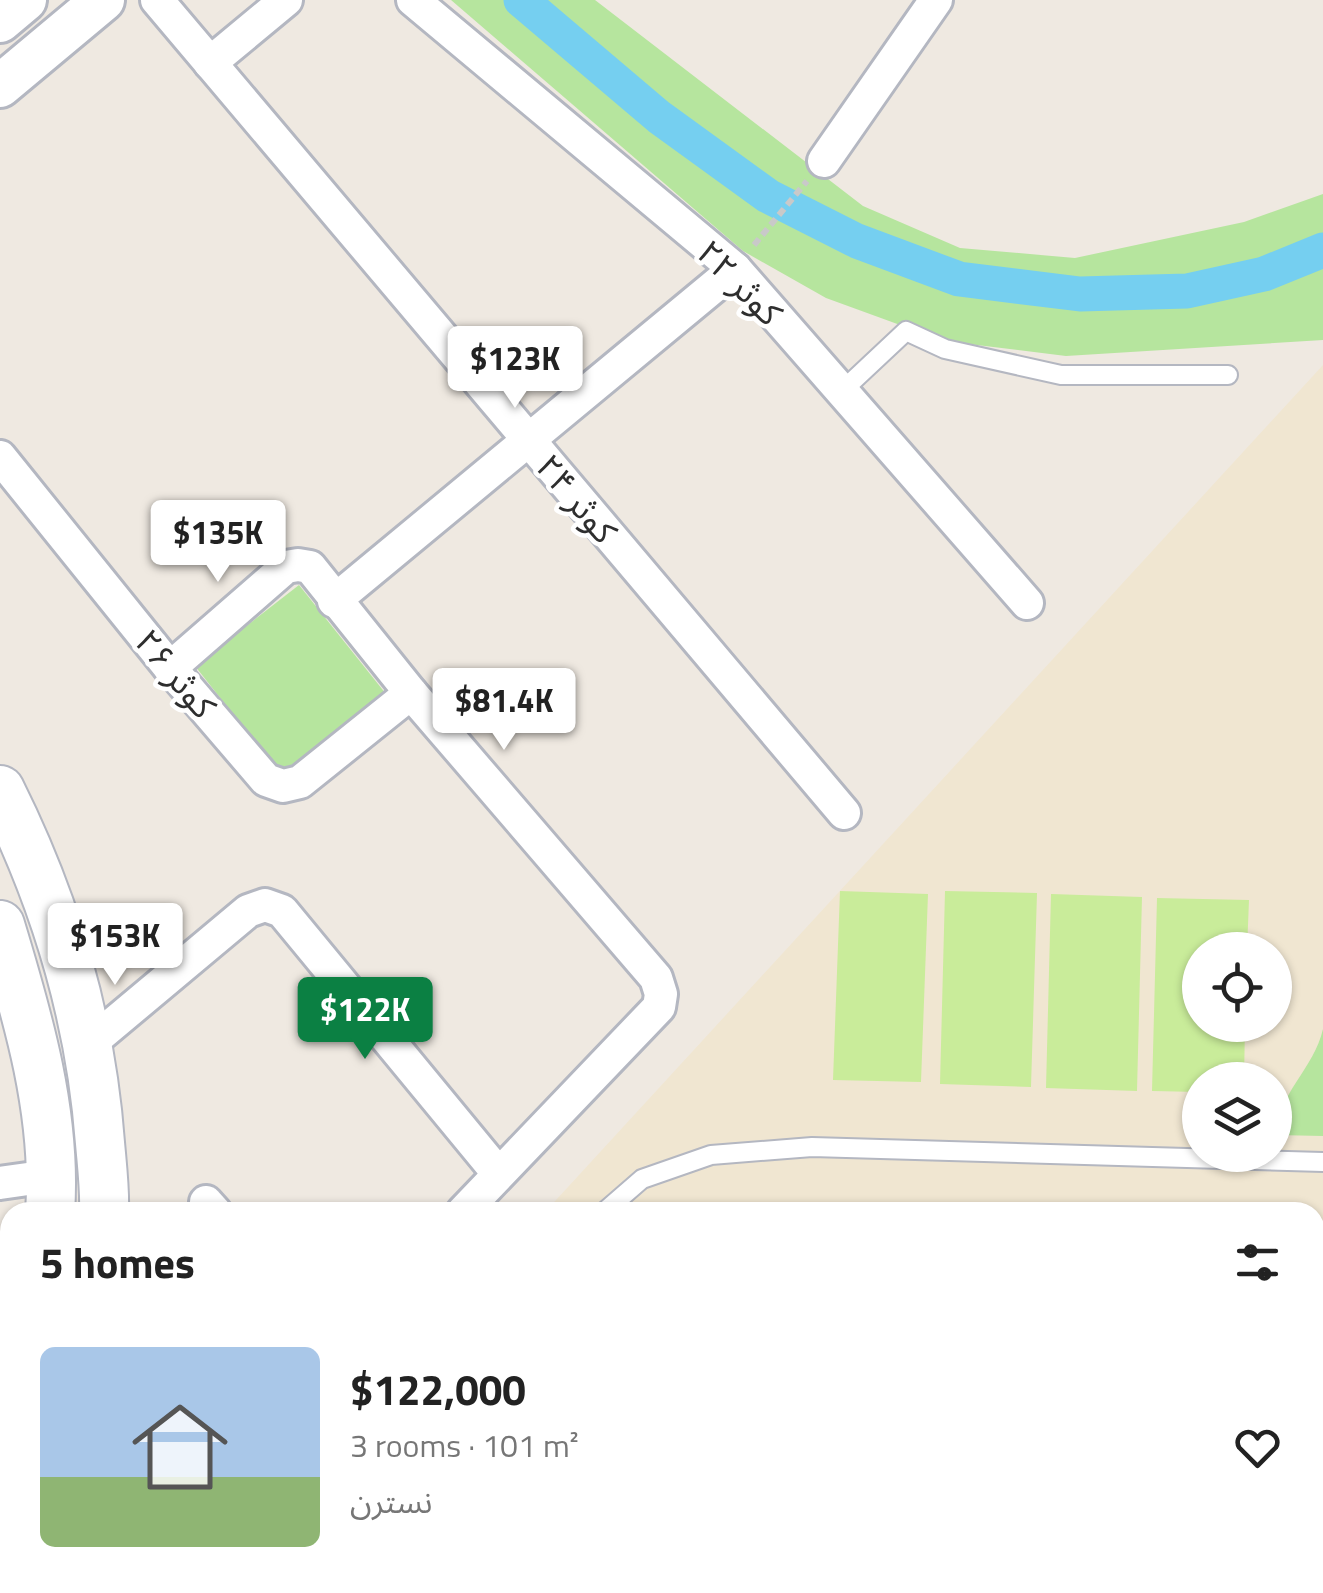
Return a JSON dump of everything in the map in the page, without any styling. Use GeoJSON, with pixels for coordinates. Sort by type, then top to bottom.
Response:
{"type":"FeatureCollection","features":[{"type":"Feature","properties":{"kind":"main road"},"geometry":{"type":"LineString","coordinates":[[0,790],[29,848],[74,982],[97,1105],[103,1202]]}},
{"type":"Feature","properties":{"kind":"main road"},"geometry":{"type":"LineString","coordinates":[[0,925],[22,998],[46,1110],[50,1194]]}},
{"type":"Feature","properties":{"kind":"street"},"geometry":{"type":"LineString","coordinates":[[0,21],[25,0]]}},
{"type":"Feature","properties":{"kind":"street"},"geometry":{"type":"LineString","coordinates":[[0,86],[103,0]]}},
{"type":"Feature","properties":{"kind":"street","name":"کوثر ۲۴"},"geometry":{"type":"LineString","coordinates":[[157,0],[844,813]]}},
{"type":"Feature","properties":{"kind":"street"},"geometry":{"type":"LineString","coordinates":[[210,63],[286,0]]}},
{"type":"Feature","properties":{"kind":"street","name":"کوثر ۲۲"},"geometry":{"type":"LineString","coordinates":[[413,0],[734,269],[1027,604]]}},
{"type":"Feature","properties":{"kind":"street"},"geometry":{"type":"LineString","coordinates":[[824,160],[922,5]]}},
{"type":"Feature","properties":{"kind":"street"},"geometry":{"type":"LineString","coordinates":[[334,601],[734,269]]}},
{"type":"Feature","properties":{"kind":"street","name":"کوثر ۲۶"},"geometry":{"type":"LineString","coordinates":[[0,456],[170,668],[266,780],[283,786],[300,782],[411,693]]}},
{"type":"Feature","properties":{"kind":"street"},"geometry":{"type":"LineString","coordinates":[[170,668],[286,567],[310,567],[411,693],[656,978],[662,994],[659,1007],[472,1202]]}},
{"type":"Feature","properties":{"kind":"street"},"geometry":{"type":"LineString","coordinates":[[88,1045],[248,911],[265,905],[282,911],[498,1174]]}},
{"type":"Feature","properties":{"kind":"street"},"geometry":{"type":"LineString","coordinates":[[0,1183],[50,1194]]}},
{"type":"Feature","properties":{"kind":"lane"},"geometry":{"type":"LineString","coordinates":[[842,392],[906,332],[945,349],[1061,375],[1228,375]]}},
{"type":"Feature","properties":{"kind":"lane"},"geometry":{"type":"LineString","coordinates":[[616,1202],[642,1180],[711,1154],[812,1147],[1323,1162]]}},
{"type":"Feature","properties":{"kind":"path"},"geometry":{"type":"LineString","coordinates":[[734,269],[824,160]]}},
{"type":"Feature","properties":{"kind":"shaded area"},"geometry":{"type":"Polygon","coordinates":[[[1323,365],[1323,1202],[554,1202],[1323,365]]]}},
{"type":"Feature","properties":{"kind":"green space"},"geometry":{"type":"Polygon","coordinates":[[[451,0],[595,0],[863,206],[960,248],[1075,258],[1244,222],[1323,194],[1323,340],[1066,356],[944,341],[826,298],[743,251],[451,0]]]}},
{"type":"Feature","properties":{"kind":"green space"},"geometry":{"type":"Polygon","coordinates":[[[299,585],[386,694],[282,776],[195,666],[299,585]]]}},
{"type":"Feature","properties":{"kind":"green space"},"geometry":{"type":"Polygon","coordinates":[[[840,891],[928,894],[921,1082],[833,1080],[840,891]]]}},
{"type":"Feature","properties":{"kind":"green space"},"geometry":{"type":"Polygon","coordinates":[[[945,891],[1037,893],[1031,1087],[940,1084],[945,891]]]}},
{"type":"Feature","properties":{"kind":"green space"},"geometry":{"type":"Polygon","coordinates":[[[1051,894],[1142,897],[1137,1091],[1046,1088],[1051,894]]]}},
{"type":"Feature","properties":{"kind":"green space"},"geometry":{"type":"Polygon","coordinates":[[[1157,898],[1249,900],[1248,932],[1182,932],[1182,1042],[1245,1042],[1244,1062],[1182,1062],[1182,1092],[1152,1091],[1157,898]]]}},
{"type":"Feature","properties":{"kind":"green space"},"geometry":{"type":"Polygon","coordinates":[[[1323,1029],[1323,1136],[1292,1135],[1292,1089],[1323,1029]]]}},
{"type":"Feature","properties":{"kind":"waterway"},"geometry":{"type":"LineString","coordinates":[[521,0],[659,117],[768,196],[857,241],[959,279],[1080,294],[1187,291],[1264,274],[1323,250]]}}]}
